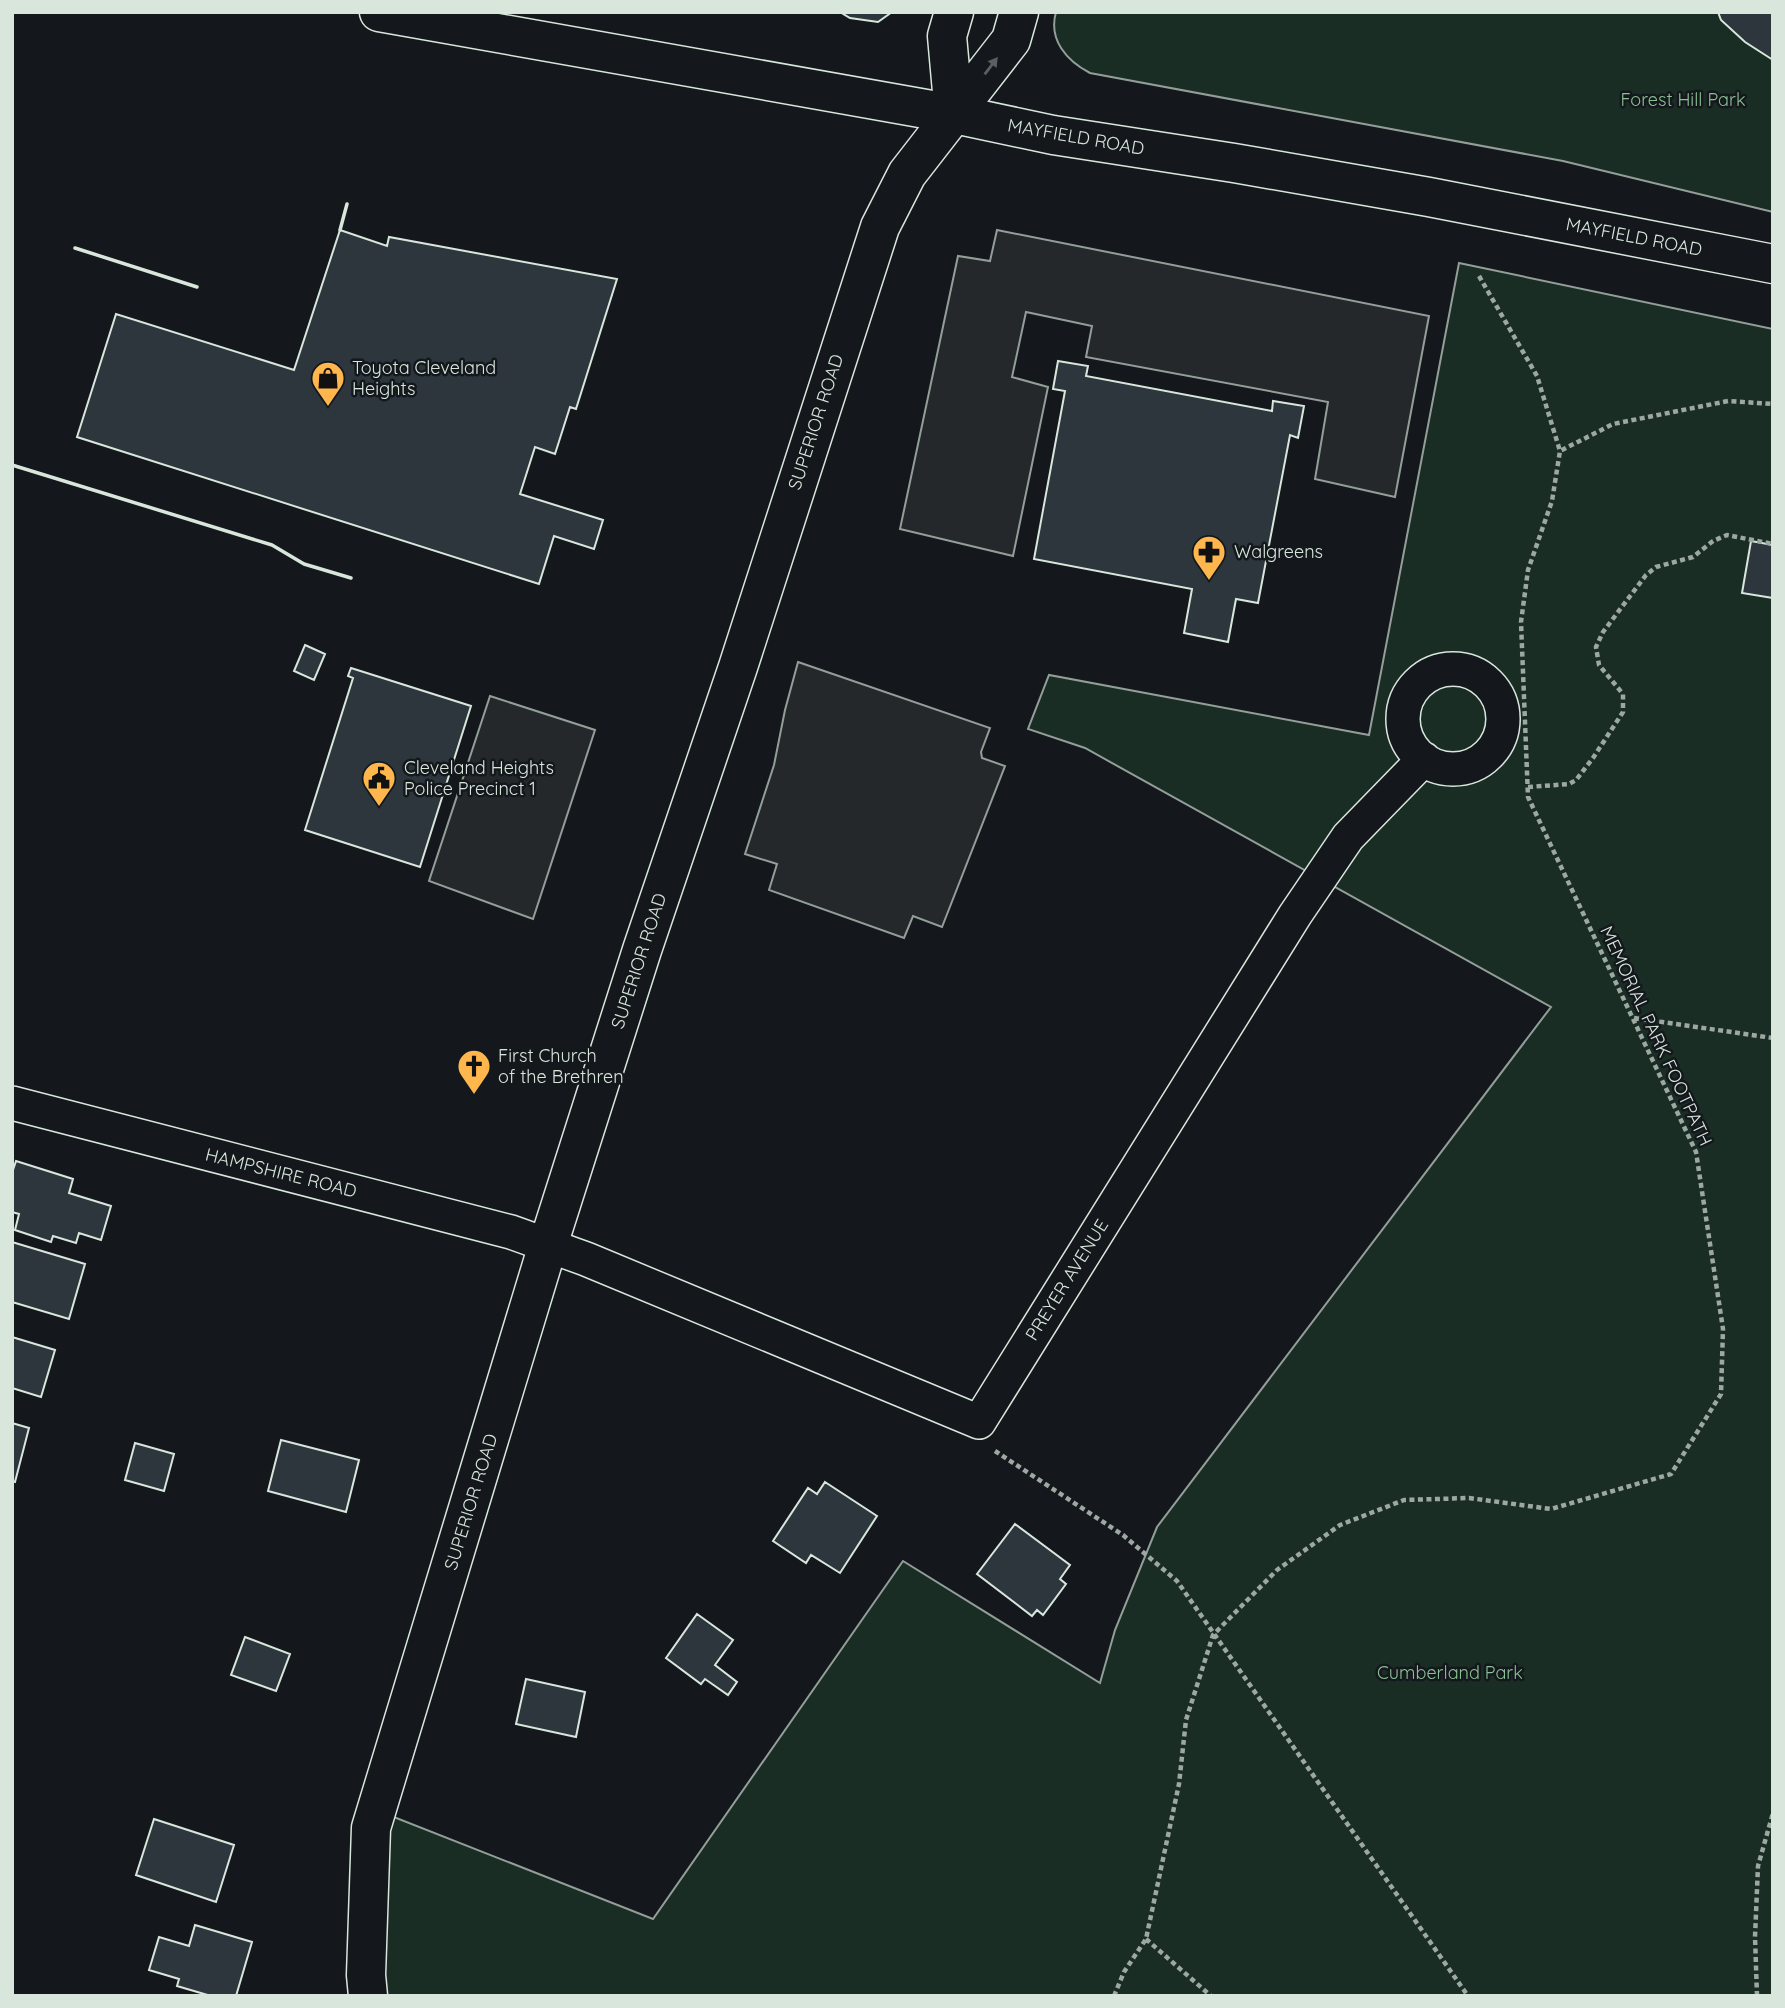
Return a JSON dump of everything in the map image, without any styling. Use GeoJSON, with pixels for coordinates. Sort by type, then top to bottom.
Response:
{"type":"FeatureCollection","features":[{"type":"Feature","properties":{"kind":"street","name":"MAYFIELD ROAD"},"geometry":{"type":"LineString","coordinates":[[379,12],[954,114],[1053,135],[1429,197],[1773,264]]}},
{"type":"Feature","properties":{"kind":"street"},"geometry":{"type":"LineString","coordinates":[[954,12],[947,36],[954,114]]}},
{"type":"Feature","properties":{"kind":"street","name":"SUPERIOR ROAD"},"geometry":{"type":"LineString","coordinates":[[368,1996],[366,1975],[371,1828],[548,1245],[642,950],[738,667],[880,227],[907,174],[1011,40],[1019,12]]}},
{"type":"Feature","properties":{"kind":"street","name":"PREYER AVENUE"},"geometry":{"type":"LineString","coordinates":[[548,1245],[979,1422],[1295,915],[1348,837],[1424,759]]}},
{"type":"Feature","properties":{"kind":"street","name":"HAMPSHIRE ROAD"},"geometry":{"type":"LineString","coordinates":[[12,1103],[511,1232],[548,1245]]}},
{"type":"Feature","properties":{"kind":"path"},"geometry":{"type":"LineString","coordinates":[[1479,276],[1536,376],[1560,451],[1613,424],[1728,401],[1773,404]]}},
{"type":"Feature","properties":{"kind":"path","name":"MEMORIAL PARK FOOTPATH"},"geometry":{"type":"LineString","coordinates":[[1213,1635],[1277,1570],[1340,1525],[1404,1500],[1469,1498],[1551,1509],[1671,1474],[1721,1394],[1723,1329],[1696,1152],[1528,797],[1521,621],[1528,570],[1552,501],[1560,451]]}},
{"type":"Feature","properties":{"kind":"path"},"geometry":{"type":"LineString","coordinates":[[1528,787],[1569,784],[1576,779],[1623,712],[1623,694],[1599,665],[1596,647],[1603,632],[1646,575],[1656,568],[1693,557],[1713,541],[1727,535],[1773,544]]}},
{"type":"Feature","properties":{"kind":"path"},"geometry":{"type":"LineString","coordinates":[[1633,1018],[1773,1038]]}},
{"type":"Feature","properties":{"kind":"path"},"geometry":{"type":"LineString","coordinates":[[995,1450],[1131,1541],[1177,1581],[1468,1996]]}},
{"type":"Feature","properties":{"kind":"path"},"geometry":{"type":"LineString","coordinates":[[1114,1996],[1124,1972],[1146,1939],[1179,1784],[1186,1720],[1213,1635]]}},
{"type":"Feature","properties":{"kind":"path"},"geometry":{"type":"LineString","coordinates":[[1758,1996],[1755,1937],[1758,1866],[1773,1813]]}},
{"type":"Feature","properties":{"kind":"path"},"geometry":{"type":"LineString","coordinates":[[1146,1939],[1211,1996]]}},
{"type":"Feature","properties":{"kind":"green space","name":"Forest Hill Park"},"geometry":{"type":"Polygon","coordinates":[[[1056,12],[1773,12],[1773,212],[1563,161],[1090,73],[1067,56],[1061,48],[1055,32],[1056,12]]]}},
{"type":"Feature","properties":{"kind":"green space","name":"Cumberland Park"},"geometry":{"type":"Polygon","coordinates":[[[1459,263],[1773,329],[1773,1996],[368,1996],[376,1810],[653,1919],[903,1561],[1100,1683],[1115,1630],[1157,1527],[1551,1007],[1085,748],[1028,729],[1049,675],[1369,735],[1459,263]]]}},
{"type":"Feature","properties":{"kind":"shaded area"},"geometry":{"type":"Polygon","coordinates":[[[997,230],[1429,316],[1395,497],[1315,479],[1328,402],[1086,357],[1092,326],[1026,312],[1012,377],[1048,387],[1013,556],[900,529],[958,256],[990,261],[997,230]]]}},
{"type":"Feature","properties":{"kind":"shaded area"},"geometry":{"type":"Polygon","coordinates":[[[798,662],[990,728],[981,752],[982,758],[1005,766],[942,927],[913,916],[904,938],[769,890],[777,864],[745,854],[774,765],[798,662]]]}},
{"type":"Feature","properties":{"kind":"shaded area"},"geometry":{"type":"Polygon","coordinates":[[[490,696],[595,730],[533,919],[429,881],[490,696]]]}},
{"type":"Feature","properties":{"kind":"building"},"geometry":{"type":"Polygon","coordinates":[[[840,12],[892,12],[878,22],[850,18],[840,12]]]}},
{"type":"Feature","properties":{"kind":"building"},"geometry":{"type":"Polygon","coordinates":[[[1718,12],[1773,12],[1773,60],[1745,42],[1721,20],[1718,12]]]}},
{"type":"Feature","properties":{"kind":"building","name":"Toyota Cleveland Heights"},"geometry":{"type":"Polygon","coordinates":[[[340,230],[387,246],[389,237],[617,279],[576,409],[570,407],[555,454],[535,447],[520,494],[603,520],[594,549],[554,536],[539,584],[77,437],[116,314],[294,370],[340,230]]]}},
{"type":"Feature","properties":{"kind":"building","name":"Walgreens"},"geometry":{"type":"Polygon","coordinates":[[[1058,361],[1088,366],[1086,376],[1272,411],[1273,401],[1304,406],[1298,438],[1290,435],[1258,603],[1236,599],[1228,642],[1184,633],[1192,589],[1034,559],[1065,391],[1053,389],[1058,361]]]}},
{"type":"Feature","properties":{"kind":"building"},"geometry":{"type":"Polygon","coordinates":[[[1751,541],[1773,545],[1773,598],[1742,593],[1751,541]]]}},
{"type":"Feature","properties":{"kind":"building"},"geometry":{"type":"Polygon","coordinates":[[[305,645],[325,654],[314,680],[294,671],[305,645]]]}},
{"type":"Feature","properties":{"kind":"building"},"geometry":{"type":"Polygon","coordinates":[[[351,668],[471,706],[420,867],[305,830],[353,678],[348,676],[351,668]]]}},
{"type":"Feature","properties":{"kind":"building"},"geometry":{"type":"Polygon","coordinates":[[[16,1161],[73,1179],[69,1193],[111,1206],[101,1240],[79,1233],[76,1243],[53,1236],[51,1242],[15,1230],[19,1214],[12,1212],[12,1173],[16,1161]]]}},
{"type":"Feature","properties":{"kind":"building"},"geometry":{"type":"Polygon","coordinates":[[[12,1242],[85,1264],[69,1319],[12,1302],[12,1242]]]}},
{"type":"Feature","properties":{"kind":"building"},"geometry":{"type":"Polygon","coordinates":[[[12,1337],[55,1350],[41,1397],[12,1388],[12,1337]]]}},
{"type":"Feature","properties":{"kind":"building"},"geometry":{"type":"Polygon","coordinates":[[[12,1423],[29,1428],[15,1482],[12,1481],[12,1423]]]}},
{"type":"Feature","properties":{"kind":"building"},"geometry":{"type":"Polygon","coordinates":[[[281,1440],[359,1460],[346,1512],[268,1491],[281,1440]]]}},
{"type":"Feature","properties":{"kind":"building"},"geometry":{"type":"Polygon","coordinates":[[[135,1443],[174,1454],[164,1491],[125,1480],[135,1443]]]}},
{"type":"Feature","properties":{"kind":"building"},"geometry":{"type":"Polygon","coordinates":[[[825,1482],[877,1516],[840,1573],[811,1555],[806,1563],[773,1541],[808,1488],[817,1494],[825,1482]]]}},
{"type":"Feature","properties":{"kind":"building"},"geometry":{"type":"Polygon","coordinates":[[[1015,1524],[1070,1565],[1060,1579],[1066,1584],[1043,1615],[1037,1610],[1032,1616],[977,1574],[1015,1524]]]}},
{"type":"Feature","properties":{"kind":"building"},"geometry":{"type":"Polygon","coordinates":[[[697,1614],[733,1640],[715,1665],[737,1682],[728,1695],[705,1679],[701,1684],[666,1658],[697,1614]]]}},
{"type":"Feature","properties":{"kind":"building"},"geometry":{"type":"Polygon","coordinates":[[[245,1637],[290,1654],[276,1691],[231,1675],[245,1637]]]}},
{"type":"Feature","properties":{"kind":"building"},"geometry":{"type":"Polygon","coordinates":[[[526,1679],[585,1692],[576,1737],[516,1724],[526,1679]]]}},
{"type":"Feature","properties":{"kind":"building"},"geometry":{"type":"Polygon","coordinates":[[[154,1819],[234,1845],[216,1902],[136,1875],[154,1819]]]}},
{"type":"Feature","properties":{"kind":"building"},"geometry":{"type":"Polygon","coordinates":[[[195,1925],[252,1942],[236,1996],[211,1996],[177,1986],[179,1979],[149,1970],[159,1937],[189,1946],[195,1925]]]}},
{"type":"Feature","properties":{"kind":"wall"},"geometry":{"type":"LineString","coordinates":[[340,230],[347,204]]}},
{"type":"Feature","properties":{"kind":"wall"},"geometry":{"type":"LineString","coordinates":[[75,248],[197,287]]}},
{"type":"Feature","properties":{"kind":"wall"},"geometry":{"type":"LineString","coordinates":[[12,465],[272,545],[304,564],[351,578]]}},
{"type":"Feature","properties":{"kind":"place","name":"Toyota Cleveland Heights"},"geometry":{"type":"Point","coordinates":[328,408]}},
{"type":"Feature","properties":{"kind":"place","name":"Walgreens"},"geometry":{"type":"Point","coordinates":[1209,582]}},
{"type":"Feature","properties":{"kind":"place","name":"Cleveland Heights Police Precinct 1"},"geometry":{"type":"Point","coordinates":[379,808]}},
{"type":"Feature","properties":{"kind":"place","name":"First Church of the Brethren"},"geometry":{"type":"Point","coordinates":[474,1096]}}]}
